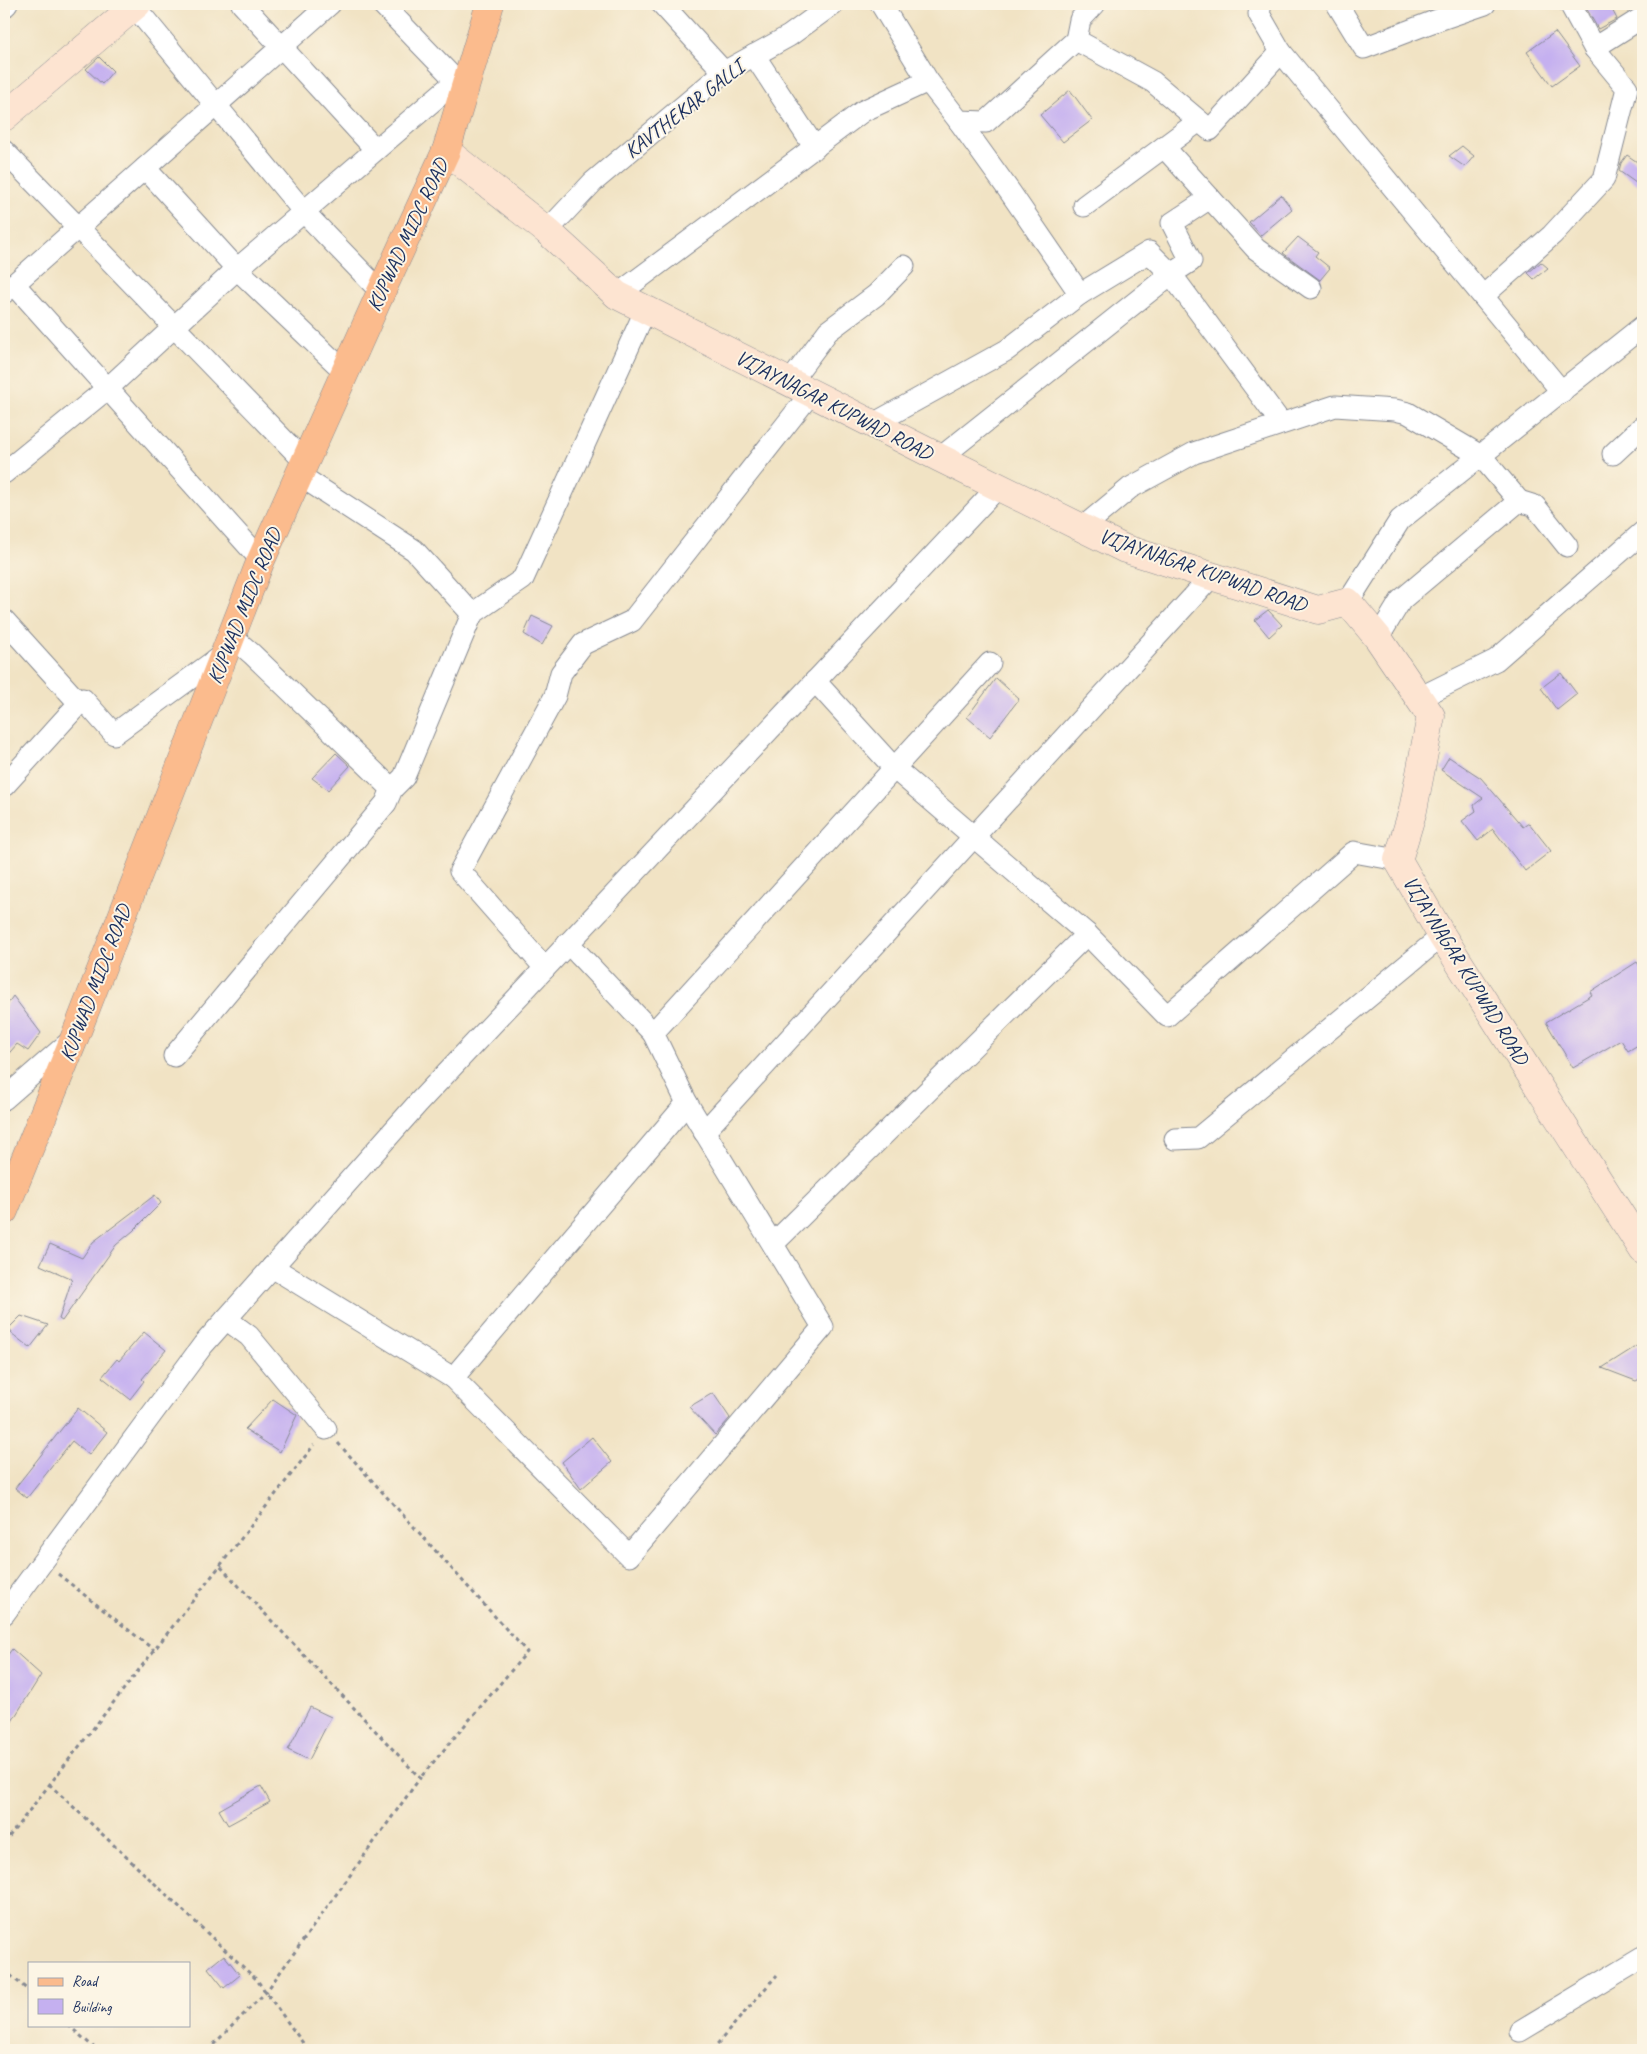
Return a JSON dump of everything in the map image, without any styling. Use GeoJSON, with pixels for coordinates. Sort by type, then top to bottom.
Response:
{"type":"FeatureCollection","features":[{"type":"Feature","properties":{"kind":"main road","name":"KUPWAD MIDC ROAD"},"geometry":{"type":"LineString","coordinates":[[4,1211],[74,1039],[261,560],[380,292],[446,151],[460,85],[490,4]]}},
{"type":"Feature","properties":{"kind":"street"},"geometry":{"type":"LineString","coordinates":[[4,7],[7,4]]}},
{"type":"Feature","properties":{"kind":"street"},"geometry":{"type":"LineString","coordinates":[[242,4],[375,150]]}},
{"type":"Feature","properties":{"kind":"street"},"geometry":{"type":"LineString","coordinates":[[261,560],[108,388],[9,288],[330,4]]}},
{"type":"Feature","properties":{"kind":"street"},"geometry":{"type":"LineString","coordinates":[[4,473],[108,388],[237,269],[375,150],[460,85],[382,4]]}},
{"type":"Feature","properties":{"kind":"street"},"geometry":{"type":"LineString","coordinates":[[662,4],[724,72]]}},
{"type":"Feature","properties":{"kind":"street","name":"KAVTHEKAR GALLI"},"geometry":{"type":"LineString","coordinates":[[547,231],[593,182],[724,72],[789,36],[833,4]]}},
{"type":"Feature","properties":{"kind":"street"},"geometry":{"type":"LineString","coordinates":[[882,4],[928,81],[1010,192],[1080,294]]}},
{"type":"Feature","properties":{"kind":"street"},"geometry":{"type":"LineString","coordinates":[[959,121],[986,122],[1076,40],[1080,20],[1095,4]]}},
{"type":"Feature","properties":{"kind":"street"},"geometry":{"type":"LineString","coordinates":[[1261,4],[1259,14],[1281,52],[1562,392]]}},
{"type":"Feature","properties":{"kind":"street"},"geometry":{"type":"LineString","coordinates":[[1337,4],[1364,48],[1485,4]]}},
{"type":"Feature","properties":{"kind":"street"},"geometry":{"type":"LineString","coordinates":[[1483,296],[1552,235],[1604,179],[1628,88],[1594,48],[1570,4]]}},
{"type":"Feature","properties":{"kind":"street"},"geometry":{"type":"LineString","coordinates":[[4,118],[135,5],[304,212],[380,292]]}},
{"type":"Feature","properties":{"kind":"street"},"geometry":{"type":"LineString","coordinates":[[1594,48],[1643,17]]}},
{"type":"Feature","properties":{"kind":"street"},"geometry":{"type":"LineString","coordinates":[[1076,40],[1153,82],[1210,130],[1281,52]]}},
{"type":"Feature","properties":{"kind":"street"},"geometry":{"type":"LineString","coordinates":[[754,55],[815,148]]}},
{"type":"Feature","properties":{"kind":"street"},"geometry":{"type":"LineString","coordinates":[[617,295],[864,111],[928,81]]}},
{"type":"Feature","properties":{"kind":"street"},"geometry":{"type":"LineString","coordinates":[[1084,206],[1199,121]]}},
{"type":"Feature","properties":{"kind":"street"},"geometry":{"type":"LineString","coordinates":[[1164,147],[1256,249],[1311,288]]}},
{"type":"Feature","properties":{"kind":"street"},"geometry":{"type":"LineString","coordinates":[[4,151],[174,327],[302,468],[414,550],[472,614]]}},
{"type":"Feature","properties":{"kind":"street","name":"VIJAYNAGAR KUPWAD ROAD"},"geometry":{"type":"LineString","coordinates":[[446,151],[547,231],[617,295],[940,458],[1124,548],[1318,610],[1348,602],[1378,638],[1431,716],[1413,810],[1398,860],[1442,936],[1643,1250]]}},
{"type":"Feature","properties":{"kind":"street"},"geometry":{"type":"LineString","coordinates":[[145,168],[237,269],[345,372]]}},
{"type":"Feature","properties":{"kind":"street"},"geometry":{"type":"LineString","coordinates":[[940,458],[1171,274],[1191,261],[1172,223],[1210,198]]}},
{"type":"Feature","properties":{"kind":"street"},"geometry":{"type":"LineString","coordinates":[[873,424],[1007,350],[1080,294],[1149,252],[1171,274],[1280,423]]}},
{"type":"Feature","properties":{"kind":"street"},"geometry":{"type":"LineString","coordinates":[[545,968],[460,871],[555,696],[561,673],[583,644],[632,621],[800,387],[828,331],[876,295],[904,266]]}},
{"type":"Feature","properties":{"kind":"street"},"geometry":{"type":"LineString","coordinates":[[174,1056],[386,803],[392,789],[404,777],[472,614],[523,579],[646,310]]}},
{"type":"Feature","properties":{"kind":"street"},"geometry":{"type":"LineString","coordinates":[[1348,602],[1400,520],[1643,326]]}},
{"type":"Feature","properties":{"kind":"street"},"geometry":{"type":"LineString","coordinates":[[1082,528],[1130,488],[1194,453],[1335,406],[1395,410],[1408,413],[1482,456],[1520,501],[1535,506],[1567,546]]}},
{"type":"Feature","properties":{"kind":"street"},"geometry":{"type":"LineString","coordinates":[[1613,454],[1643,426]]}},
{"type":"Feature","properties":{"kind":"street"},"geometry":{"type":"LineString","coordinates":[[4,1614],[203,1345],[419,1102],[998,486]]}},
{"type":"Feature","properties":{"kind":"street"},"geometry":{"type":"LineString","coordinates":[[1378,638],[1401,600],[1520,501]]}},
{"type":"Feature","properties":{"kind":"street"},"geometry":{"type":"LineString","coordinates":[[1419,698],[1496,660],[1643,532]]}},
{"type":"Feature","properties":{"kind":"street"},"geometry":{"type":"LineString","coordinates":[[704,1132],[975,838],[1212,576]]}},
{"type":"Feature","properties":{"kind":"street"},"geometry":{"type":"LineString","coordinates":[[4,620],[80,703]]}},
{"type":"Feature","properties":{"kind":"street"},"geometry":{"type":"LineString","coordinates":[[4,786],[83,699],[114,734],[228,644],[252,654],[392,789]]}},
{"type":"Feature","properties":{"kind":"street"},"geometry":{"type":"LineString","coordinates":[[654,1033],[990,663]]}},
{"type":"Feature","properties":{"kind":"street"},"geometry":{"type":"LineString","coordinates":[[815,681],[894,769],[1087,934],[1167,1016],[1354,852],[1398,860]]}},
{"type":"Feature","properties":{"kind":"street"},"geometry":{"type":"LineString","coordinates":[[773,1244],[1087,934]]}},
{"type":"Feature","properties":{"kind":"street"},"geometry":{"type":"LineString","coordinates":[[1175,1139],[1198,1138],[1442,936]]}},
{"type":"Feature","properties":{"kind":"street"},"geometry":{"type":"LineString","coordinates":[[272,1267],[453,1378],[628,1556],[823,1327],[687,1103],[654,1033],[568,944]]}},
{"type":"Feature","properties":{"kind":"street"},"geometry":{"type":"LineString","coordinates":[[4,1099],[74,1039]]}},
{"type":"Feature","properties":{"kind":"street"},"geometry":{"type":"LineString","coordinates":[[453,1378],[687,1103]]}},
{"type":"Feature","properties":{"kind":"street"},"geometry":{"type":"LineString","coordinates":[[226,1319],[248,1336],[326,1429]]}},
{"type":"Feature","properties":{"kind":"street"},"geometry":{"type":"LineString","coordinates":[[1520,2031],[1643,1957]]}},
{"type":"Feature","properties":{"kind":"path"},"geometry":{"type":"LineString","coordinates":[[4,1843],[326,1429],[527,1652],[420,1778],[266,1992],[208,2050]]}},
{"type":"Feature","properties":{"kind":"path"},"geometry":{"type":"LineString","coordinates":[[42,1562],[154,1650]]}},
{"type":"Feature","properties":{"kind":"path"},"geometry":{"type":"LineString","coordinates":[[219,1566],[420,1778]]}},
{"type":"Feature","properties":{"kind":"path"},"geometry":{"type":"LineString","coordinates":[[49,1784],[257,1980],[308,2050]]}},
{"type":"Feature","properties":{"kind":"path"},"geometry":{"type":"LineString","coordinates":[[4,1970],[28,1990]]}},
{"type":"Feature","properties":{"kind":"path"},"geometry":{"type":"LineString","coordinates":[[712,2050],[777,1975]]}},
{"type":"Feature","properties":{"kind":"path"},"geometry":{"type":"LineString","coordinates":[[69,2026],[98,2050]]}},
{"type":"Feature","properties":{"kind":"building"},"geometry":{"type":"Polygon","coordinates":[[[1584,4],[1609,4],[1617,19],[1598,29],[1584,4]]]}},
{"type":"Feature","properties":{"kind":"building"},"geometry":{"type":"Polygon","coordinates":[[[1555,32],[1580,66],[1552,86],[1527,52],[1555,32]]]}},
{"type":"Feature","properties":{"kind":"building"},"geometry":{"type":"Polygon","coordinates":[[[99,57],[113,71],[102,84],[86,69],[99,57]]]}},
{"type":"Feature","properties":{"kind":"building"},"geometry":{"type":"Polygon","coordinates":[[[1070,90],[1092,120],[1063,142],[1040,115],[1070,90]]]}},
{"type":"Feature","properties":{"kind":"building"},"geometry":{"type":"Polygon","coordinates":[[[1462,146],[1474,156],[1465,167],[1449,156],[1462,146]]]}},
{"type":"Feature","properties":{"kind":"building"},"geometry":{"type":"Polygon","coordinates":[[[1627,155],[1643,166],[1643,188],[1619,171],[1621,163],[1627,155]]]}},
{"type":"Feature","properties":{"kind":"building"},"geometry":{"type":"Polygon","coordinates":[[[1281,195],[1292,209],[1261,235],[1249,222],[1281,195]]]}},
{"type":"Feature","properties":{"kind":"building"},"geometry":{"type":"Polygon","coordinates":[[[1298,237],[1318,252],[1315,256],[1330,268],[1320,280],[1283,253],[1298,237]]]}},
{"type":"Feature","properties":{"kind":"building"},"geometry":{"type":"Polygon","coordinates":[[[1541,262],[1548,268],[1534,279],[1528,273],[1541,262]]]}},
{"type":"Feature","properties":{"kind":"building"},"geometry":{"type":"Polygon","coordinates":[[[1268,610],[1282,625],[1269,637],[1255,620],[1268,610]]]}},
{"type":"Feature","properties":{"kind":"building"},"geometry":{"type":"Polygon","coordinates":[[[532,616],[553,626],[542,645],[524,634],[532,616]]]}},
{"type":"Feature","properties":{"kind":"building"},"geometry":{"type":"Polygon","coordinates":[[[1561,673],[1577,694],[1557,710],[1541,688],[1561,673]]]}},
{"type":"Feature","properties":{"kind":"building"},"geometry":{"type":"Polygon","coordinates":[[[996,678],[1019,699],[990,737],[967,717],[996,678]]]}},
{"type":"Feature","properties":{"kind":"building"},"geometry":{"type":"Polygon","coordinates":[[[336,753],[350,766],[328,790],[312,778],[336,753]]]}},
{"type":"Feature","properties":{"kind":"building"},"geometry":{"type":"Polygon","coordinates":[[[1449,757],[1481,778],[1523,827],[1529,823],[1551,851],[1525,871],[1493,829],[1478,841],[1462,821],[1476,811],[1474,805],[1483,798],[1441,770],[1449,757]]]}},
{"type":"Feature","properties":{"kind":"building"},"geometry":{"type":"Polygon","coordinates":[[[1637,962],[1643,971],[1643,1042],[1628,1051],[1621,1040],[1573,1068],[1546,1022],[1592,995],[1590,992],[1637,962]]]}},
{"type":"Feature","properties":{"kind":"building"},"geometry":{"type":"Polygon","coordinates":[[[13,996],[41,1033],[28,1051],[17,1044],[4,1059],[4,1009],[13,996]]]}},
{"type":"Feature","properties":{"kind":"building"},"geometry":{"type":"Polygon","coordinates":[[[155,1195],[161,1203],[116,1245],[62,1321],[59,1319],[72,1279],[40,1265],[50,1244],[82,1258],[93,1242],[155,1195]]]}},
{"type":"Feature","properties":{"kind":"building"},"geometry":{"type":"Polygon","coordinates":[[[21,1316],[48,1325],[30,1348],[11,1333],[9,1328],[21,1316]]]}},
{"type":"Feature","properties":{"kind":"building"},"geometry":{"type":"Polygon","coordinates":[[[144,1332],[166,1350],[142,1379],[144,1381],[130,1399],[102,1377],[117,1359],[119,1361],[144,1332]]]}},
{"type":"Feature","properties":{"kind":"building"},"geometry":{"type":"Polygon","coordinates":[[[1643,1342],[1643,1377],[1636,1381],[1602,1368],[1643,1342]]]}},
{"type":"Feature","properties":{"kind":"building"},"geometry":{"type":"Polygon","coordinates":[[[713,1393],[730,1418],[715,1435],[689,1407],[713,1393]]]}},
{"type":"Feature","properties":{"kind":"building"},"geometry":{"type":"Polygon","coordinates":[[[273,1399],[297,1415],[280,1452],[245,1429],[273,1399]]]}},
{"type":"Feature","properties":{"kind":"building"},"geometry":{"type":"Polygon","coordinates":[[[78,1408],[107,1432],[89,1455],[72,1441],[27,1498],[15,1488],[78,1408]]]}},
{"type":"Feature","properties":{"kind":"building"},"geometry":{"type":"Polygon","coordinates":[[[592,1437],[612,1462],[581,1489],[562,1462],[592,1437]]]}},
{"type":"Feature","properties":{"kind":"building"},"geometry":{"type":"Polygon","coordinates":[[[12,1649],[41,1675],[4,1734],[4,1660],[12,1649]]]}},
{"type":"Feature","properties":{"kind":"building"},"geometry":{"type":"Polygon","coordinates":[[[310,1707],[331,1717],[309,1760],[288,1750],[310,1707]]]}},
{"type":"Feature","properties":{"kind":"building"},"geometry":{"type":"Polygon","coordinates":[[[261,1786],[270,1802],[228,1825],[219,1810],[261,1786]]]}},
{"type":"Feature","properties":{"kind":"building"},"geometry":{"type":"Polygon","coordinates":[[[224,1955],[240,1975],[224,1988],[208,1968],[224,1955]]]}}]}
